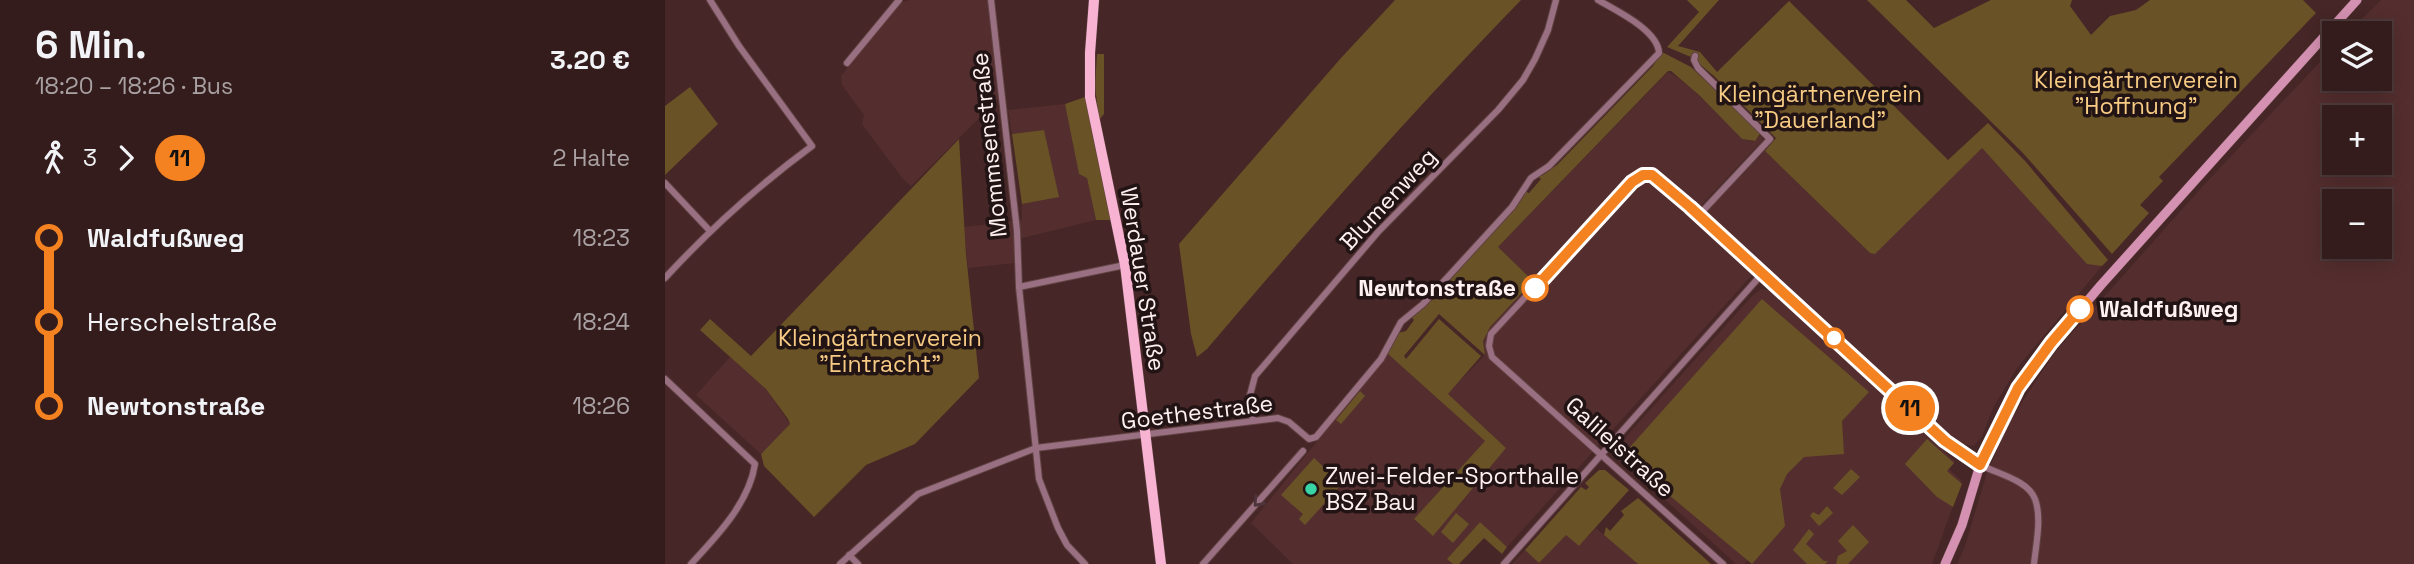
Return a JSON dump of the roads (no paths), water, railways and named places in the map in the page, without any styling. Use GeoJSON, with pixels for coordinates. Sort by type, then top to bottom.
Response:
{"type":"FeatureCollection","features":[{"type":"Feature","properties":{"kind":"main road","name":"Werdauer Straße"},"geometry":{"type":"LineString","coordinates":[[1094,0],[1090,97],[1125,265],[1161,564]]}},
{"type":"Feature","properties":{"kind":"street"},"geometry":{"type":"LineString","coordinates":[[665,278],[710,231],[766,180],[813,146],[739,46],[710,0]]}},
{"type":"Feature","properties":{"kind":"street"},"geometry":{"type":"LineString","coordinates":[[847,64],[899,0]]}},
{"type":"Feature","properties":{"kind":"street","name":"Mommsenstraße"},"geometry":{"type":"LineString","coordinates":[[991,0],[1017,231],[1019,287],[1039,479],[1046,503],[1067,545],[1085,564]]}},
{"type":"Feature","properties":{"kind":"street","name":"Blumenweg"},"geometry":{"type":"LineString","coordinates":[[1253,421],[1250,395],[1255,376],[1371,240],[1506,100],[1535,58],[1548,30],[1556,0]]}},
{"type":"Feature","properties":{"kind":"street","name":"Goethestraße"},"geometry":{"type":"LineString","coordinates":[[840,564],[918,494],[1036,449],[1286,419],[1305,438],[1316,437],[1376,365],[1407,316],[1423,304],[1512,207],[1531,178],[1564,152],[1657,56],[1659,46],[1649,34],[1598,0]]}},
{"type":"Feature","properties":{"kind":"street"},"geometry":{"type":"LineString","coordinates":[[1945,564],[1962,525],[1980,465],[2018,388],[2051,343],[2357,0]]}},
{"type":"Feature","properties":{"kind":"street"},"geometry":{"type":"LineString","coordinates":[[1695,56],[1694,61],[1698,68],[1770,139],[1699,215],[1945,441],[1980,465],[2024,486],[2035,499],[2037,530],[2034,564]]}},
{"type":"Feature","properties":{"kind":"street","name":"Galileistraße"},"geometry":{"type":"LineString","coordinates":[[1699,215],[1652,175],[1643,175],[1632,182],[1492,334],[1489,346],[1492,358],[1723,564]]}},
{"type":"Feature","properties":{"kind":"street"},"geometry":{"type":"LineString","coordinates":[[665,183],[710,231]]}},
{"type":"Feature","properties":{"kind":"street"},"geometry":{"type":"LineString","coordinates":[[1019,287],[1125,265]]}},
{"type":"Feature","properties":{"kind":"street"},"geometry":{"type":"LineString","coordinates":[[1504,564],[1762,274]]}},
{"type":"Feature","properties":{"kind":"street"},"geometry":{"type":"LineString","coordinates":[[665,379],[751,458],[755,468],[733,516],[691,564]]}},
{"type":"Feature","properties":{"kind":"street"},"geometry":{"type":"LineString","coordinates":[[1203,564],[1303,451]]}},
{"type":"Feature","properties":{"kind":"street"},"geometry":{"type":"LineString","coordinates":[[849,555],[858,564]]}},
{"type":"Feature","properties":{"kind":"place","name":"Newtonstraße"},"geometry":{"type":"Point","coordinates":[1535,288]}},
{"type":"Feature","properties":{"kind":"place","name":"Waldfußweg"},"geometry":{"type":"Point","coordinates":[2080,309]}},
{"type":"Feature","properties":{"kind":"place","name":"Zwei-Felder-Sporthalle BSZ Bau"},"geometry":{"type":"Point","coordinates":[1311,489]}},
{"type":"Feature","properties":{"kind":"park label","name":"Kleingärtnerverein \"Hoffnung\""},"geometry":{"type":"Point","coordinates":[2136,93]}},
{"type":"Feature","properties":{"kind":"park label","name":"Kleingärtnerverein \"Dauerland\""},"geometry":{"type":"Point","coordinates":[1820,107]}},
{"type":"Feature","properties":{"kind":"park label","name":"Kleingärtnerverein \"Eintracht\""},"geometry":{"type":"Point","coordinates":[880,351]}}]}
